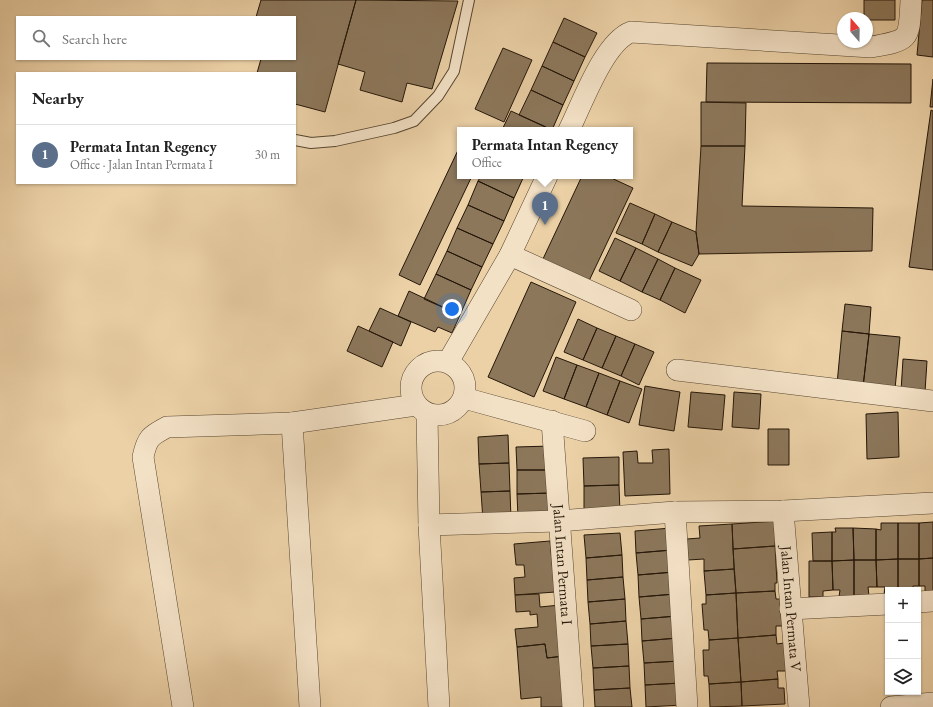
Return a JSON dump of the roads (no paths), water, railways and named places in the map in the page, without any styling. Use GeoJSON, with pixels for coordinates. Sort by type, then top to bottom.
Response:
{"type":"FeatureCollection","features":[{"type":"Feature","properties":{"kind":"street"},"geometry":{"type":"LineString","coordinates":[[571,127],[603,59],[617,40],[631,32],[871,47],[892,43],[905,38],[910,29],[911,0]]}},
{"type":"Feature","properties":{"kind":"street"},"geometry":{"type":"LineString","coordinates":[[448,362],[510,255],[546,179]]}},
{"type":"Feature","properties":{"kind":"street"},"geometry":{"type":"LineString","coordinates":[[510,255],[631,310]]}},
{"type":"Feature","properties":{"kind":"street"},"geometry":{"type":"LineString","coordinates":[[183,707],[143,457],[146,442],[154,434],[167,427],[292,423],[422,409],[442,416],[455,410],[464,398],[466,384],[460,371],[448,362],[434,360],[421,366],[412,378],[410,392],[422,409],[439,707]]}},
{"type":"Feature","properties":{"kind":"street"},"geometry":{"type":"LineString","coordinates":[[677,370],[933,401]]}},
{"type":"Feature","properties":{"kind":"street"},"geometry":{"type":"LineString","coordinates":[[464,398],[586,431]]}},
{"type":"Feature","properties":{"kind":"street","name":"Jalan Intan Permata I"},"geometry":{"type":"LineString","coordinates":[[552,421],[558,522],[573,707]]}},
{"type":"Feature","properties":{"kind":"street"},"geometry":{"type":"LineString","coordinates":[[292,423],[310,707]]}},
{"type":"Feature","properties":{"kind":"street"},"geometry":{"type":"LineString","coordinates":[[429,525],[558,522],[675,512],[783,511],[933,503]]}},
{"type":"Feature","properties":{"kind":"street","name":"Jalan Intan Permata V"},"geometry":{"type":"LineString","coordinates":[[783,511],[799,707]]}},
{"type":"Feature","properties":{"kind":"street"},"geometry":{"type":"LineString","coordinates":[[675,512],[687,707]]}},
{"type":"Feature","properties":{"kind":"street"},"geometry":{"type":"LineString","coordinates":[[921,602],[933,602]]}},
{"type":"Feature","properties":{"kind":"street"},"geometry":{"type":"LineString","coordinates":[[790,609],[885,604]]}},
{"type":"Feature","properties":{"kind":"street"},"geometry":{"type":"LineString","coordinates":[[900,707],[933,703]]}},
{"type":"Feature","properties":{"kind":"lane"},"geometry":{"type":"LineString","coordinates":[[296,140],[311,143],[335,141],[394,128],[414,121],[438,96],[454,71],[469,0]]}},
{"type":"Feature","properties":{"kind":"place","name":"Permata Intan Regency"},"geometry":{"type":"Point","coordinates":[545,225]}}]}
